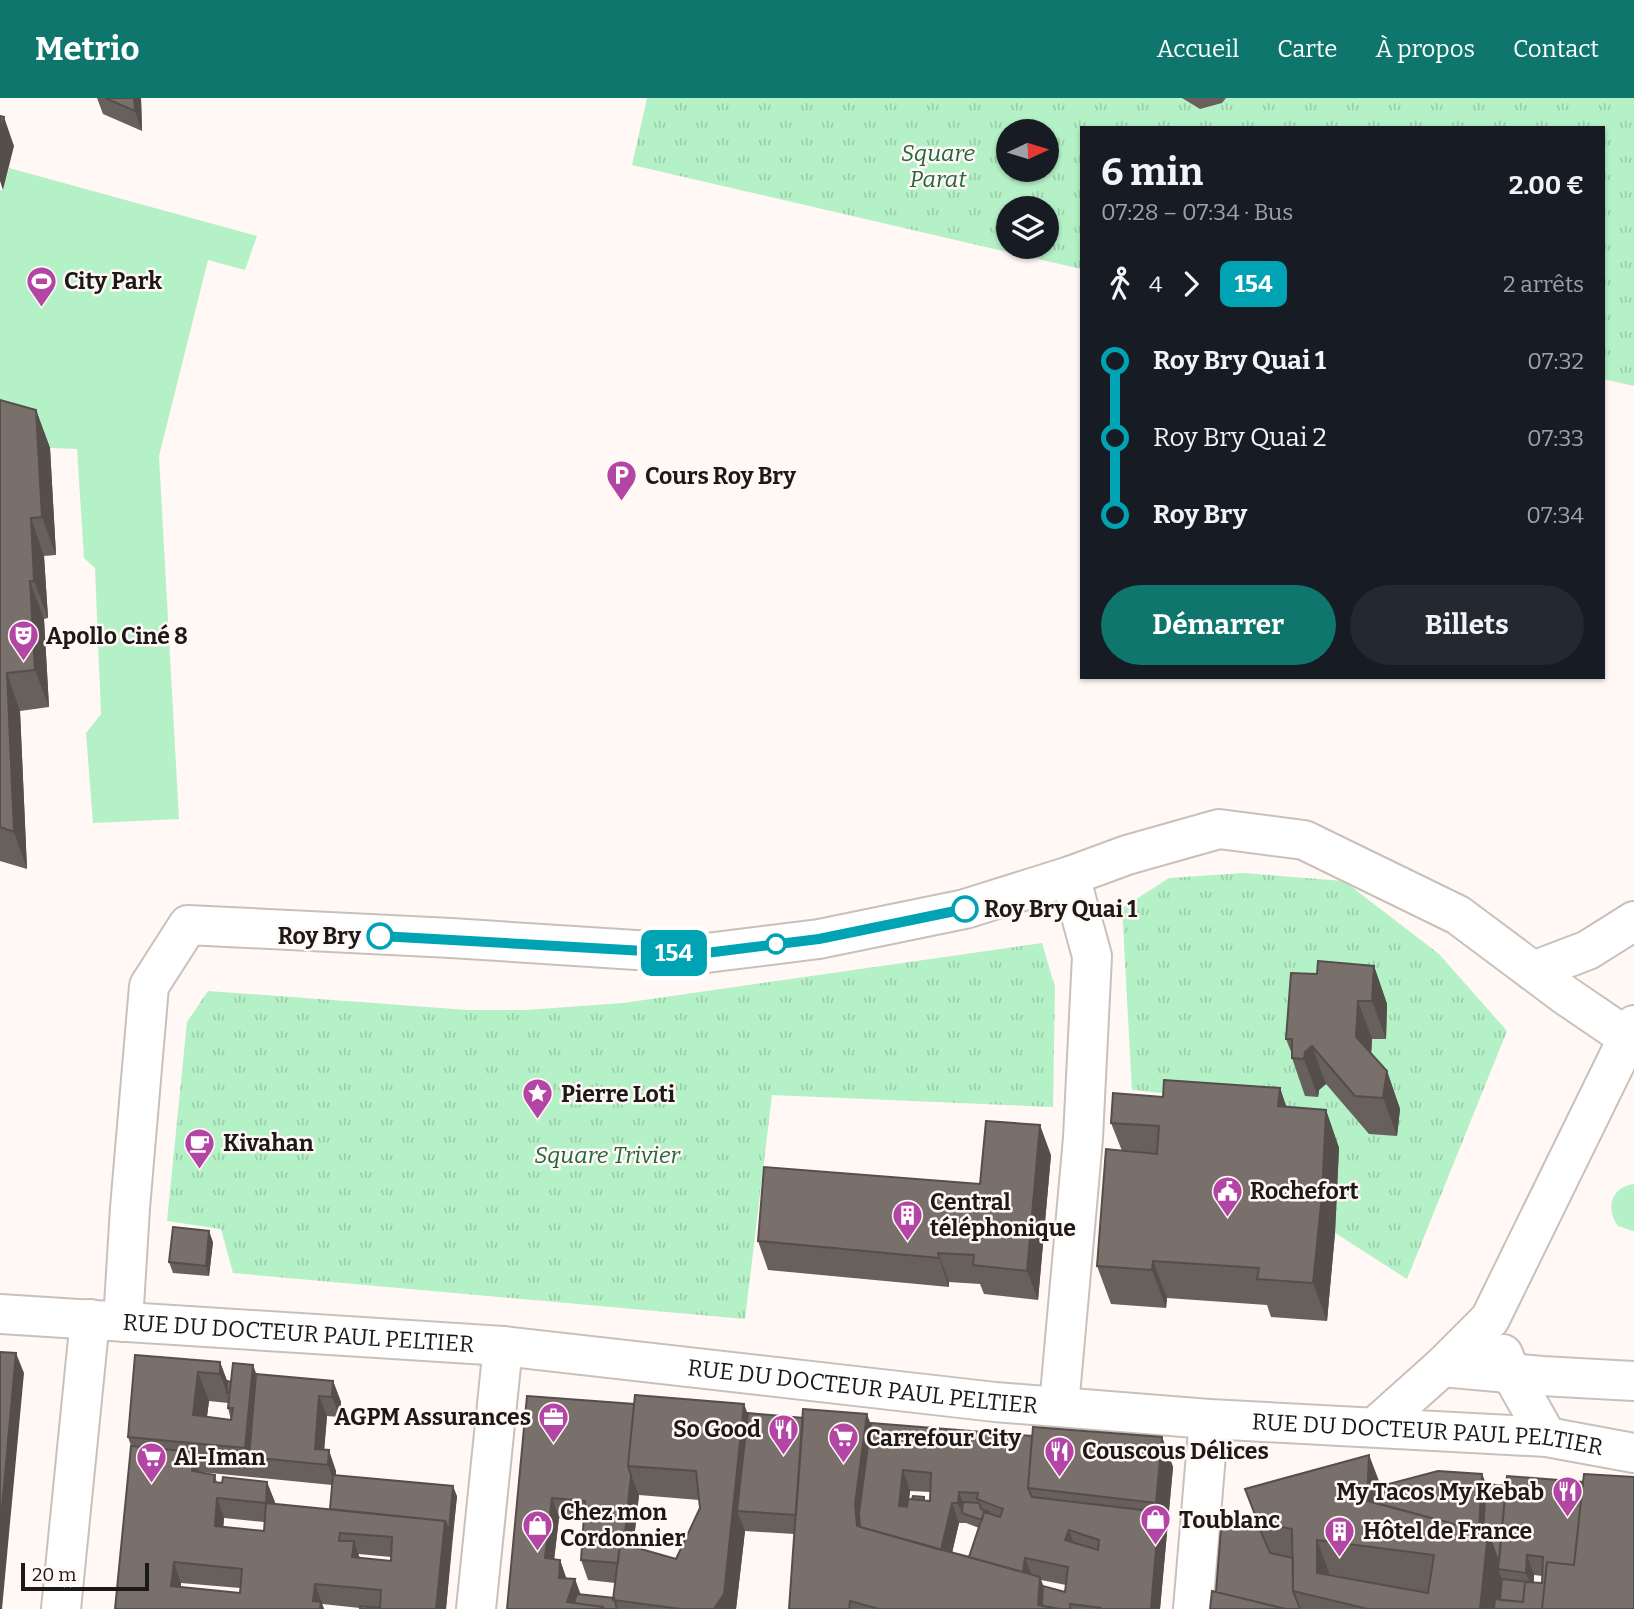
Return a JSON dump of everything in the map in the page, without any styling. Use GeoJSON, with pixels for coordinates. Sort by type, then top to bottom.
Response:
{"type":"FeatureCollection","features":[{"type":"Feature","properties":{"kind":"street"},"geometry":{"type":"LineString","coordinates":[[61,1609],[106,1320],[131,1194],[149,986],[188,925],[698,954],[819,939],[965,909],[1127,855],[1219,829],[1304,840],[1458,915],[1533,971],[1632,1035],[1490,1319],[1443,1367],[1375,1427]]}},
{"type":"Feature","properties":{"kind":"street"},"geometry":{"type":"LineString","coordinates":[[1059,1406],[1083,1138],[1092,956],[1070,876]]}},
{"type":"Feature","properties":{"kind":"street"},"geometry":{"type":"LineString","coordinates":[[1533,971],[1588,950],[1634,921]]}},
{"type":"Feature","properties":{"kind":"street","name":"RUE DU DOCTEUR PAUL PELTIER"},"geometry":{"type":"LineString","coordinates":[[0,1314],[503,1346],[995,1402],[1209,1419],[1547,1437],[1634,1453]]}},
{"type":"Feature","properties":{"kind":"street"},"geometry":{"type":"LineString","coordinates":[[1490,1319],[1511,1373],[1547,1437],[1634,1429]]}},
{"type":"Feature","properties":{"kind":"street"},"geometry":{"type":"LineString","coordinates":[[476,1609],[503,1346]]}},
{"type":"Feature","properties":{"kind":"street"},"geometry":{"type":"LineString","coordinates":[[1443,1367],[1634,1381]]}},
{"type":"Feature","properties":{"kind":"street"},"geometry":{"type":"LineString","coordinates":[[1193,1609],[1209,1419]]}},
{"type":"Feature","properties":{"kind":"green space","name":"Square Parat"},"geometry":{"type":"Polygon","coordinates":[[[647,98],[1634,98],[1634,386],[1605,379],[1605,126],[1080,126],[1080,269],[1038,259],[1059,259],[1059,196],[996,196],[996,249],[632,165],[647,98]]]}},
{"type":"Feature","properties":{"kind":"green space"},"geometry":{"type":"Polygon","coordinates":[[[9,168],[257,236],[245,270],[208,260],[159,456],[179,819],[93,823],[86,733],[101,714],[95,568],[84,558],[77,449],[50,448],[0,434],[0,190],[3,190],[9,168]]]}},
{"type":"Feature","properties":{"kind":"green space"},"geometry":{"type":"Polygon","coordinates":[[[1243,873],[1344,881],[1439,954],[1507,1031],[1407,1279],[1335,1233],[1339,1148],[1313,1109],[1132,1090],[1122,908],[1169,878],[1243,873]]]}},
{"type":"Feature","properties":{"kind":"green space","name":"Square Trivier"},"geometry":{"type":"Polygon","coordinates":[[[1042,943],[1055,987],[1053,1107],[772,1095],[745,1319],[233,1273],[221,1229],[167,1221],[187,1022],[208,991],[468,1010],[526,1010],[623,1003],[1042,943]]]}},
{"type":"Feature","properties":{"kind":"green space"},"geometry":{"type":"Polygon","coordinates":[[[1634,1184],[1633,1231],[1618,1226],[1611,1206],[1612,1199],[1620,1189],[1634,1184]]]}},
{"type":"Feature","properties":{"kind":"building"},"geometry":{"type":"Polygon","coordinates":[[[105,98],[134,98],[135,111],[105,98]]]}},
{"type":"Feature","properties":{"kind":"building"},"geometry":{"type":"Polygon","coordinates":[[[0,400],[36,410],[42,517],[31,518],[34,581],[30,581],[35,670],[7,673],[14,832],[0,827],[0,400]]]}},
{"type":"Feature","properties":{"kind":"building"},"geometry":{"type":"Polygon","coordinates":[[[1318,961],[1374,966],[1372,1001],[1358,1001],[1356,1037],[1387,1071],[1383,1098],[1355,1096],[1312,1046],[1305,1052],[1304,1059],[1292,1058],[1292,1039],[1286,1039],[1291,973],[1317,974],[1318,961]]]}},
{"type":"Feature","properties":{"kind":"building","name":"Rochefort"},"geometry":{"type":"Polygon","coordinates":[[[1164,1080],[1280,1088],[1278,1106],[1326,1110],[1322,1195],[1313,1283],[1257,1279],[1259,1268],[1153,1261],[1152,1270],[1097,1266],[1106,1149],[1157,1154],[1159,1126],[1111,1123],[1113,1093],[1163,1097],[1164,1080]]]}},
{"type":"Feature","properties":{"kind":"building","name":"Central téléphonique"},"geometry":{"type":"Polygon","coordinates":[[[986,1121],[1040,1125],[1027,1271],[973,1265],[974,1255],[938,1253],[939,1258],[758,1241],[764,1167],[980,1184],[986,1121]]]}},
{"type":"Feature","properties":{"kind":"building"},"geometry":{"type":"Polygon","coordinates":[[[173,1227],[209,1231],[206,1266],[169,1262],[173,1227]]]}},
{"type":"Feature","properties":{"kind":"building"},"geometry":{"type":"Polygon","coordinates":[[[0,1352],[16,1353],[0,1530],[0,1352]]]}},
{"type":"Feature","properties":{"kind":"building"},"geometry":{"type":"Polygon","coordinates":[[[135,1355],[220,1362],[220,1374],[198,1372],[193,1415],[231,1420],[233,1408],[228,1408],[233,1363],[253,1365],[245,1448],[128,1437],[135,1355]]]}},
{"type":"Feature","properties":{"kind":"building"},"geometry":{"type":"Polygon","coordinates":[[[256,1374],[333,1381],[332,1397],[319,1396],[315,1449],[329,1450],[328,1465],[249,1457],[256,1374]]]}},
{"type":"Feature","properties":{"kind":"building"},"geometry":{"type":"Polygon","coordinates":[[[227,1381],[231,1382],[229,1393],[227,1393],[227,1381]]]}},
{"type":"Feature","properties":{"kind":"building"},"geometry":{"type":"Polygon","coordinates":[[[635,1395],[744,1404],[724,1594],[714,1609],[681,1609],[613,1600],[620,1543],[676,1559],[700,1508],[696,1471],[628,1466],[635,1395]]]}},
{"type":"Feature","properties":{"kind":"building"},"geometry":{"type":"Polygon","coordinates":[[[527,1396],[634,1404],[628,1466],[631,1475],[624,1544],[620,1543],[618,1563],[581,1560],[585,1501],[552,1498],[545,1558],[560,1560],[559,1578],[575,1579],[567,1602],[603,1609],[507,1609],[527,1396]]]}},
{"type":"Feature","properties":{"kind":"building"},"geometry":{"type":"Polygon","coordinates":[[[803,1409],[867,1414],[855,1504],[857,1526],[1040,1577],[1038,1605],[1060,1609],[879,1609],[850,1601],[849,1609],[789,1609],[803,1409]]]}},
{"type":"Feature","properties":{"kind":"building"},"geometry":{"type":"Polygon","coordinates":[[[748,1413],[803,1418],[796,1515],[737,1511],[748,1413]]]}},
{"type":"Feature","properties":{"kind":"building"},"geometry":{"type":"Polygon","coordinates":[[[871,1423],[1032,1436],[1028,1488],[1032,1497],[1159,1512],[1151,1609],[1101,1609],[1070,1604],[1070,1609],[1042,1606],[1043,1586],[1065,1592],[1068,1567],[1025,1558],[1023,1572],[958,1554],[969,1557],[984,1512],[1000,1517],[1003,1509],[977,1499],[978,1493],[959,1492],[958,1503],[952,1503],[941,1550],[860,1527],[859,1513],[871,1423]],[[903,1470],[899,1506],[907,1507],[908,1499],[930,1501],[931,1473],[903,1470]],[[1069,1530],[1065,1540],[1098,1550],[1099,1540],[1069,1530]]]}},
{"type":"Feature","properties":{"kind":"building"},"geometry":{"type":"Polygon","coordinates":[[[1033,1427],[1162,1437],[1156,1503],[1028,1488],[1033,1427]]]}},
{"type":"Feature","properties":{"kind":"building"},"geometry":{"type":"Polygon","coordinates":[[[131,1446],[193,1452],[192,1471],[215,1475],[214,1482],[222,1483],[223,1477],[267,1482],[266,1503],[445,1521],[436,1609],[360,1609],[360,1606],[380,1608],[381,1590],[315,1584],[313,1601],[321,1602],[320,1609],[115,1609],[131,1446]],[[217,1498],[215,1526],[264,1531],[266,1503],[217,1498]],[[340,1533],[339,1541],[354,1541],[352,1557],[391,1561],[392,1537],[340,1533]],[[174,1562],[171,1586],[240,1593],[242,1569],[174,1562]]]}},
{"type":"Feature","properties":{"kind":"building"},"geometry":{"type":"Polygon","coordinates":[[[1369,1455],[1367,1501],[1488,1533],[1480,1609],[1368,1609],[1293,1591],[1292,1529],[1258,1522],[1245,1489],[1369,1455]],[[1317,1540],[1317,1573],[1428,1593],[1434,1555],[1317,1540]]]}},
{"type":"Feature","properties":{"kind":"building"},"geometry":{"type":"Polygon","coordinates":[[[1438,1471],[1482,1474],[1479,1531],[1380,1504],[1381,1486],[1438,1471]]]}},
{"type":"Feature","properties":{"kind":"building"},"geometry":{"type":"Polygon","coordinates":[[[1584,1474],[1634,1477],[1634,1609],[1542,1609],[1547,1562],[1574,1565],[1584,1474]]]}},
{"type":"Feature","properties":{"kind":"building"},"geometry":{"type":"Polygon","coordinates":[[[333,1475],[453,1486],[449,1531],[445,1521],[330,1509],[333,1475]]]}},
{"type":"Feature","properties":{"kind":"building"},"geometry":{"type":"Polygon","coordinates":[[[1507,1476],[1583,1482],[1574,1565],[1547,1562],[1542,1609],[1494,1609],[1495,1599],[1523,1602],[1525,1582],[1542,1583],[1543,1557],[1527,1555],[1526,1573],[1498,1569],[1507,1476]]]}},
{"type":"Feature","properties":{"kind":"building"},"geometry":{"type":"Polygon","coordinates":[[[1486,1484],[1506,1486],[1499,1563],[1488,1533],[1483,1532],[1486,1484]]]}},
{"type":"Feature","properties":{"kind":"building"},"geometry":{"type":"Polygon","coordinates":[[[913,1496],[924,1497],[924,1500],[912,1499],[913,1496]]]}},
{"type":"Feature","properties":{"kind":"building"},"geometry":{"type":"Polygon","coordinates":[[[963,1502],[979,1503],[981,1509],[989,1512],[984,1512],[982,1520],[962,1513],[963,1502]]]}},
{"type":"Feature","properties":{"kind":"building"},"geometry":{"type":"Polygon","coordinates":[[[1256,1520],[1270,1553],[1293,1558],[1293,1591],[1300,1609],[1286,1609],[1216,1592],[1221,1529],[1256,1520]]]}},
{"type":"Feature","properties":{"kind":"building"},"geometry":{"type":"Polygon","coordinates":[[[1502,1579],[1529,1582],[1525,1582],[1523,1602],[1500,1600],[1502,1579]]]}},
{"type":"Feature","properties":{"kind":"building"},"geometry":{"type":"Polygon","coordinates":[[[1212,1591],[1286,1609],[1210,1609],[1212,1591]]]}},
{"type":"Feature","properties":{"kind":"building"},"geometry":{"type":"Polygon","coordinates":[[[577,1594],[614,1598],[617,1609],[574,1603],[577,1594]]]}},
{"type":"Feature","properties":{"kind":"bus line","name":"154"},"geometry":{"type":"LineString","coordinates":[[380,936],[698,954],[819,939],[965,909]]}},
{"type":"Feature","properties":{"kind":"place","name":"City Park"},"geometry":{"type":"Point","coordinates":[41,308]}},
{"type":"Feature","properties":{"kind":"place","name":"Cours Roy Bry"},"geometry":{"type":"Point","coordinates":[622,503]}},
{"type":"Feature","properties":{"kind":"place","name":"Apollo Ciné 8"},"geometry":{"type":"Point","coordinates":[23,663]}},
{"type":"Feature","properties":{"kind":"place","name":"Roy Bry Quai 1"},"geometry":{"type":"Point","coordinates":[965,909]}},
{"type":"Feature","properties":{"kind":"place","name":"Roy Bry"},"geometry":{"type":"Point","coordinates":[380,936]}},
{"type":"Feature","properties":{"kind":"place","name":"Pierre Loti"},"geometry":{"type":"Point","coordinates":[538,1121]}},
{"type":"Feature","properties":{"kind":"place","name":"Kivahan"},"geometry":{"type":"Point","coordinates":[200,1170]}},
{"type":"Feature","properties":{"kind":"place","name":"Rochefort"},"geometry":{"type":"Point","coordinates":[1227,1218]}},
{"type":"Feature","properties":{"kind":"place","name":"Central téléphonique"},"geometry":{"type":"Point","coordinates":[907,1242]}},
{"type":"Feature","properties":{"kind":"place","name":"AGPM Assurances"},"geometry":{"type":"Point","coordinates":[554,1444]}},
{"type":"Feature","properties":{"kind":"place","name":"So Good"},"geometry":{"type":"Point","coordinates":[784,1456]}},
{"type":"Feature","properties":{"kind":"place","name":"Carrefour City"},"geometry":{"type":"Point","coordinates":[843,1465]}},
{"type":"Feature","properties":{"kind":"place","name":"Couscous Délices"},"geometry":{"type":"Point","coordinates":[1059,1478]}},
{"type":"Feature","properties":{"kind":"place","name":"Al-Iman"},"geometry":{"type":"Point","coordinates":[151,1484]}},
{"type":"Feature","properties":{"kind":"place","name":"My Tacos My Kebab"},"geometry":{"type":"Point","coordinates":[1567,1519]}},
{"type":"Feature","properties":{"kind":"place","name":"Toublanc"},"geometry":{"type":"Point","coordinates":[1156,1547]}},
{"type":"Feature","properties":{"kind":"place","name":"Chez mon Cordonnier"},"geometry":{"type":"Point","coordinates":[537,1552]}},
{"type":"Feature","properties":{"kind":"place","name":"Hôtel de France"},"geometry":{"type":"Point","coordinates":[1340,1558]}}]}
